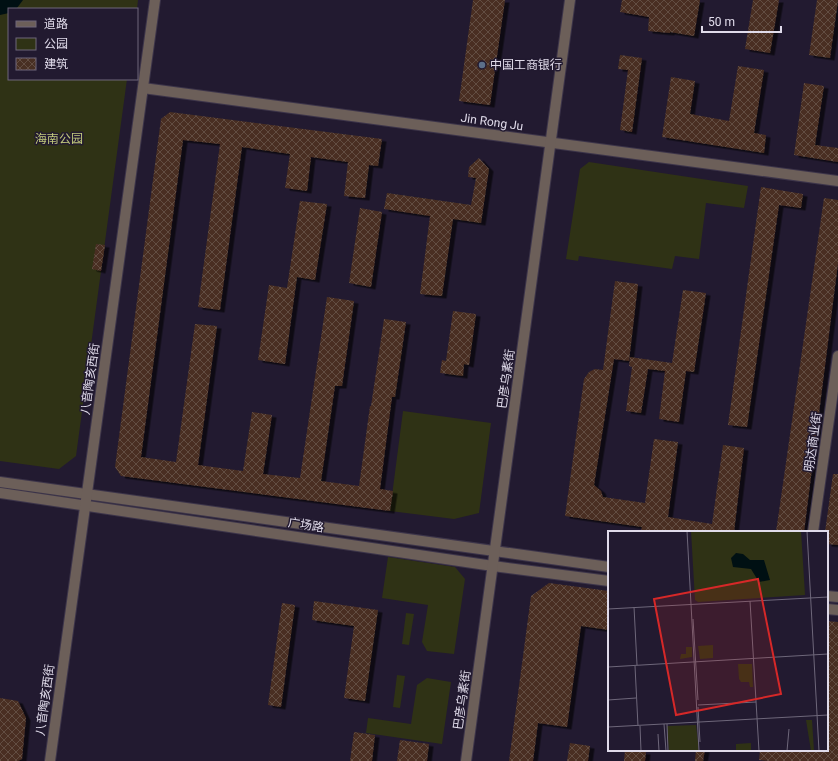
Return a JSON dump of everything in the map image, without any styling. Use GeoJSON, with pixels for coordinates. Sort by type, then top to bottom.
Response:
{"type":"FeatureCollection","features":[{"type":"Feature","properties":{"kind":"street","name":"八音陶亥西街"},"geometry":{"type":"LineString","coordinates":[[50,761],[155,0]]}},
{"type":"Feature","properties":{"kind":"street","name":"巴彦乌素街"},"geometry":{"type":"LineString","coordinates":[[554,143],[570,0]]}},
{"type":"Feature","properties":{"kind":"street","name":"巴彦乌素街"},"geometry":{"type":"LineString","coordinates":[[466,761],[496,566],[554,143],[576,0]]}},
{"type":"Feature","properties":{"kind":"street","name":"Jin Rong Ju"},"geometry":{"type":"LineString","coordinates":[[143,88],[838,181]]}},
{"type":"Feature","properties":{"kind":"street","name":"明达商业街"},"geometry":{"type":"LineString","coordinates":[[813,531],[838,356]]}},
{"type":"Feature","properties":{"kind":"street","name":"广场路"},"geometry":{"type":"LineString","coordinates":[[0,482],[608,567]]}},
{"type":"Feature","properties":{"kind":"street","name":"广场路"},"geometry":{"type":"LineString","coordinates":[[0,493],[86,504],[496,566],[608,581]]}},
{"type":"Feature","properties":{"kind":"street","name":"巴彦乌素街"},"geometry":{"type":"LineString","coordinates":[[472,761],[496,566]]}},
{"type":"Feature","properties":{"kind":"street"},"geometry":{"type":"LineString","coordinates":[[828,596],[838,597]]}},
{"type":"Feature","properties":{"kind":"street"},"geometry":{"type":"LineString","coordinates":[[828,609],[838,610]]}},
{"type":"Feature","properties":{"kind":"green space","name":"海南公园"},"geometry":{"type":"Polygon","coordinates":[[[0,0],[138,0],[137,8],[8,8],[8,80],[127,80],[76,456],[59,469],[0,461],[0,0]]]}},
{"type":"Feature","properties":{"kind":"green space"},"geometry":{"type":"Polygon","coordinates":[[[589,162],[748,186],[744,208],[706,203],[699,259],[675,256],[672,269],[579,256],[578,261],[566,259],[580,169],[589,162]]]}},
{"type":"Feature","properties":{"kind":"green space"},"geometry":{"type":"Polygon","coordinates":[[[403,411],[491,423],[479,513],[454,519],[390,511],[403,411]]]}},
{"type":"Feature","properties":{"kind":"green space"},"geometry":{"type":"Polygon","coordinates":[[[388,557],[455,567],[465,579],[454,654],[427,651],[422,642],[428,605],[382,598],[388,557]]]}},
{"type":"Feature","properties":{"kind":"green space"},"geometry":{"type":"Polygon","coordinates":[[[406,613],[414,614],[409,645],[402,644],[406,613]]]}},
{"type":"Feature","properties":{"kind":"green space"},"geometry":{"type":"Polygon","coordinates":[[[397,675],[405,676],[400,708],[393,707],[397,675]]]}},
{"type":"Feature","properties":{"kind":"green space"},"geometry":{"type":"Polygon","coordinates":[[[427,678],[451,682],[442,744],[366,733],[368,718],[411,724],[417,685],[427,678]]]}},
{"type":"Feature","properties":{"kind":"shaded area"},"geometry":{"type":"Polygon","coordinates":[[[0,0],[23,0],[17,8],[8,8],[8,13],[0,15],[0,0]]]}},
{"type":"Feature","properties":{"kind":"building"},"geometry":{"type":"Polygon","coordinates":[[[473,0],[505,0],[490,105],[459,101],[473,0]]]}},
{"type":"Feature","properties":{"kind":"building"},"geometry":{"type":"Polygon","coordinates":[[[622,0],[700,0],[694,36],[670,32],[648,31],[649,17],[620,12],[622,0]]]}},
{"type":"Feature","properties":{"kind":"building"},"geometry":{"type":"Polygon","coordinates":[[[753,0],[779,0],[770,53],[745,49],[753,0]]]}},
{"type":"Feature","properties":{"kind":"building"},"geometry":{"type":"Polygon","coordinates":[[[817,0],[838,0],[830,58],[809,55],[817,0]]]}},
{"type":"Feature","properties":{"kind":"building"},"geometry":{"type":"Polygon","coordinates":[[[620,55],[642,58],[632,132],[620,130],[628,70],[618,69],[620,55]]]}},
{"type":"Feature","properties":{"kind":"building"},"geometry":{"type":"Polygon","coordinates":[[[738,66],[764,70],[754,133],[766,135],[764,153],[662,137],[671,77],[695,81],[690,114],[729,121],[738,66]]]}},
{"type":"Feature","properties":{"kind":"building"},"geometry":{"type":"Polygon","coordinates":[[[804,83],[824,86],[815,145],[838,148],[838,162],[794,155],[804,83]]]}},
{"type":"Feature","properties":{"kind":"building"},"geometry":{"type":"Polygon","coordinates":[[[170,112],[382,139],[378,166],[369,165],[365,198],[344,196],[348,162],[311,157],[307,191],[285,188],[290,154],[242,147],[220,310],[198,307],[220,144],[183,140],[141,457],[176,462],[195,324],[217,326],[198,465],[243,471],[252,412],[272,415],[263,474],[300,478],[327,297],[354,301],[342,386],[335,386],[321,481],[359,486],[384,319],[406,322],[395,397],[392,397],[380,489],[393,491],[390,511],[121,476],[115,467],[161,119],[170,112]]]}},
{"type":"Feature","properties":{"kind":"building"},"geometry":{"type":"Polygon","coordinates":[[[479,158],[489,169],[481,223],[453,219],[442,296],[420,294],[430,216],[384,209],[387,193],[471,205],[476,178],[468,177],[469,167],[479,158]]]}},
{"type":"Feature","properties":{"kind":"building"},"geometry":{"type":"Polygon","coordinates":[[[761,187],[803,194],[801,208],[779,205],[747,427],[728,425],[761,187]]]}},
{"type":"Feature","properties":{"kind":"building"},"geometry":{"type":"Polygon","coordinates":[[[824,198],[838,200],[838,263],[804,531],[776,531],[824,198]]]}},
{"type":"Feature","properties":{"kind":"building"},"geometry":{"type":"Polygon","coordinates":[[[300,201],[327,204],[315,280],[297,277],[285,364],[258,360],[269,285],[287,288],[300,201]]]}},
{"type":"Feature","properties":{"kind":"building"},"geometry":{"type":"Polygon","coordinates":[[[360,208],[382,212],[371,287],[349,283],[360,208]]]}},
{"type":"Feature","properties":{"kind":"building"},"geometry":{"type":"Polygon","coordinates":[[[96,244],[105,245],[101,271],[92,269],[96,244]]]}},
{"type":"Feature","properties":{"kind":"building"},"geometry":{"type":"Polygon","coordinates":[[[615,281],[638,284],[629,361],[614,359],[594,485],[601,491],[603,497],[645,503],[654,439],[678,442],[668,517],[712,524],[723,445],[744,448],[734,531],[641,531],[642,527],[565,516],[584,379],[589,372],[595,369],[603,370],[615,281]]]}},
{"type":"Feature","properties":{"kind":"building"},"geometry":{"type":"Polygon","coordinates":[[[683,290],[706,293],[694,372],[686,371],[679,422],[659,419],[665,371],[648,369],[641,413],[626,411],[632,367],[629,366],[630,357],[672,363],[683,290]]]}},
{"type":"Feature","properties":{"kind":"building"},"geometry":{"type":"Polygon","coordinates":[[[453,311],[476,314],[469,365],[464,364],[463,376],[440,373],[442,360],[446,361],[453,311]]]}},
{"type":"Feature","properties":{"kind":"building"},"geometry":{"type":"Polygon","coordinates":[[[833,474],[838,474],[838,545],[828,544],[828,531],[825,531],[833,474]]]}},
{"type":"Feature","properties":{"kind":"building"},"geometry":{"type":"Polygon","coordinates":[[[549,583],[608,591],[608,630],[581,626],[567,727],[538,723],[533,761],[509,761],[531,596],[549,583]]]}},
{"type":"Feature","properties":{"kind":"building"},"geometry":{"type":"Polygon","coordinates":[[[314,601],[378,610],[365,701],[344,698],[354,626],[312,620],[314,601]]]}},
{"type":"Feature","properties":{"kind":"building"},"geometry":{"type":"Polygon","coordinates":[[[282,603],[295,605],[281,707],[268,705],[282,603]]]}},
{"type":"Feature","properties":{"kind":"building"},"geometry":{"type":"Polygon","coordinates":[[[828,621],[838,622],[838,761],[759,760],[760,751],[828,751],[828,621]]]}},
{"type":"Feature","properties":{"kind":"building"},"geometry":{"type":"Polygon","coordinates":[[[0,698],[18,701],[26,718],[22,759],[18,761],[0,761],[0,698]]]}},
{"type":"Feature","properties":{"kind":"building"},"geometry":{"type":"Polygon","coordinates":[[[354,732],[375,735],[372,761],[350,761],[354,732]]]}},
{"type":"Feature","properties":{"kind":"building"},"geometry":{"type":"Polygon","coordinates":[[[400,740],[429,744],[427,761],[397,761],[400,740]]]}},
{"type":"Feature","properties":{"kind":"building"},"geometry":{"type":"Polygon","coordinates":[[[570,743],[590,746],[588,761],[567,761],[570,743]]]}},
{"type":"Feature","properties":{"kind":"building"},"geometry":{"type":"Polygon","coordinates":[[[625,751],[646,752],[645,761],[624,761],[625,751]]]}},
{"type":"Feature","properties":{"kind":"building"},"geometry":{"type":"Polygon","coordinates":[[[696,751],[705,751],[703,761],[695,761],[696,751]]]}},
{"type":"Feature","properties":{"kind":"place","name":"中国工商银行"},"geometry":{"type":"Point","coordinates":[482,65]}}]}
